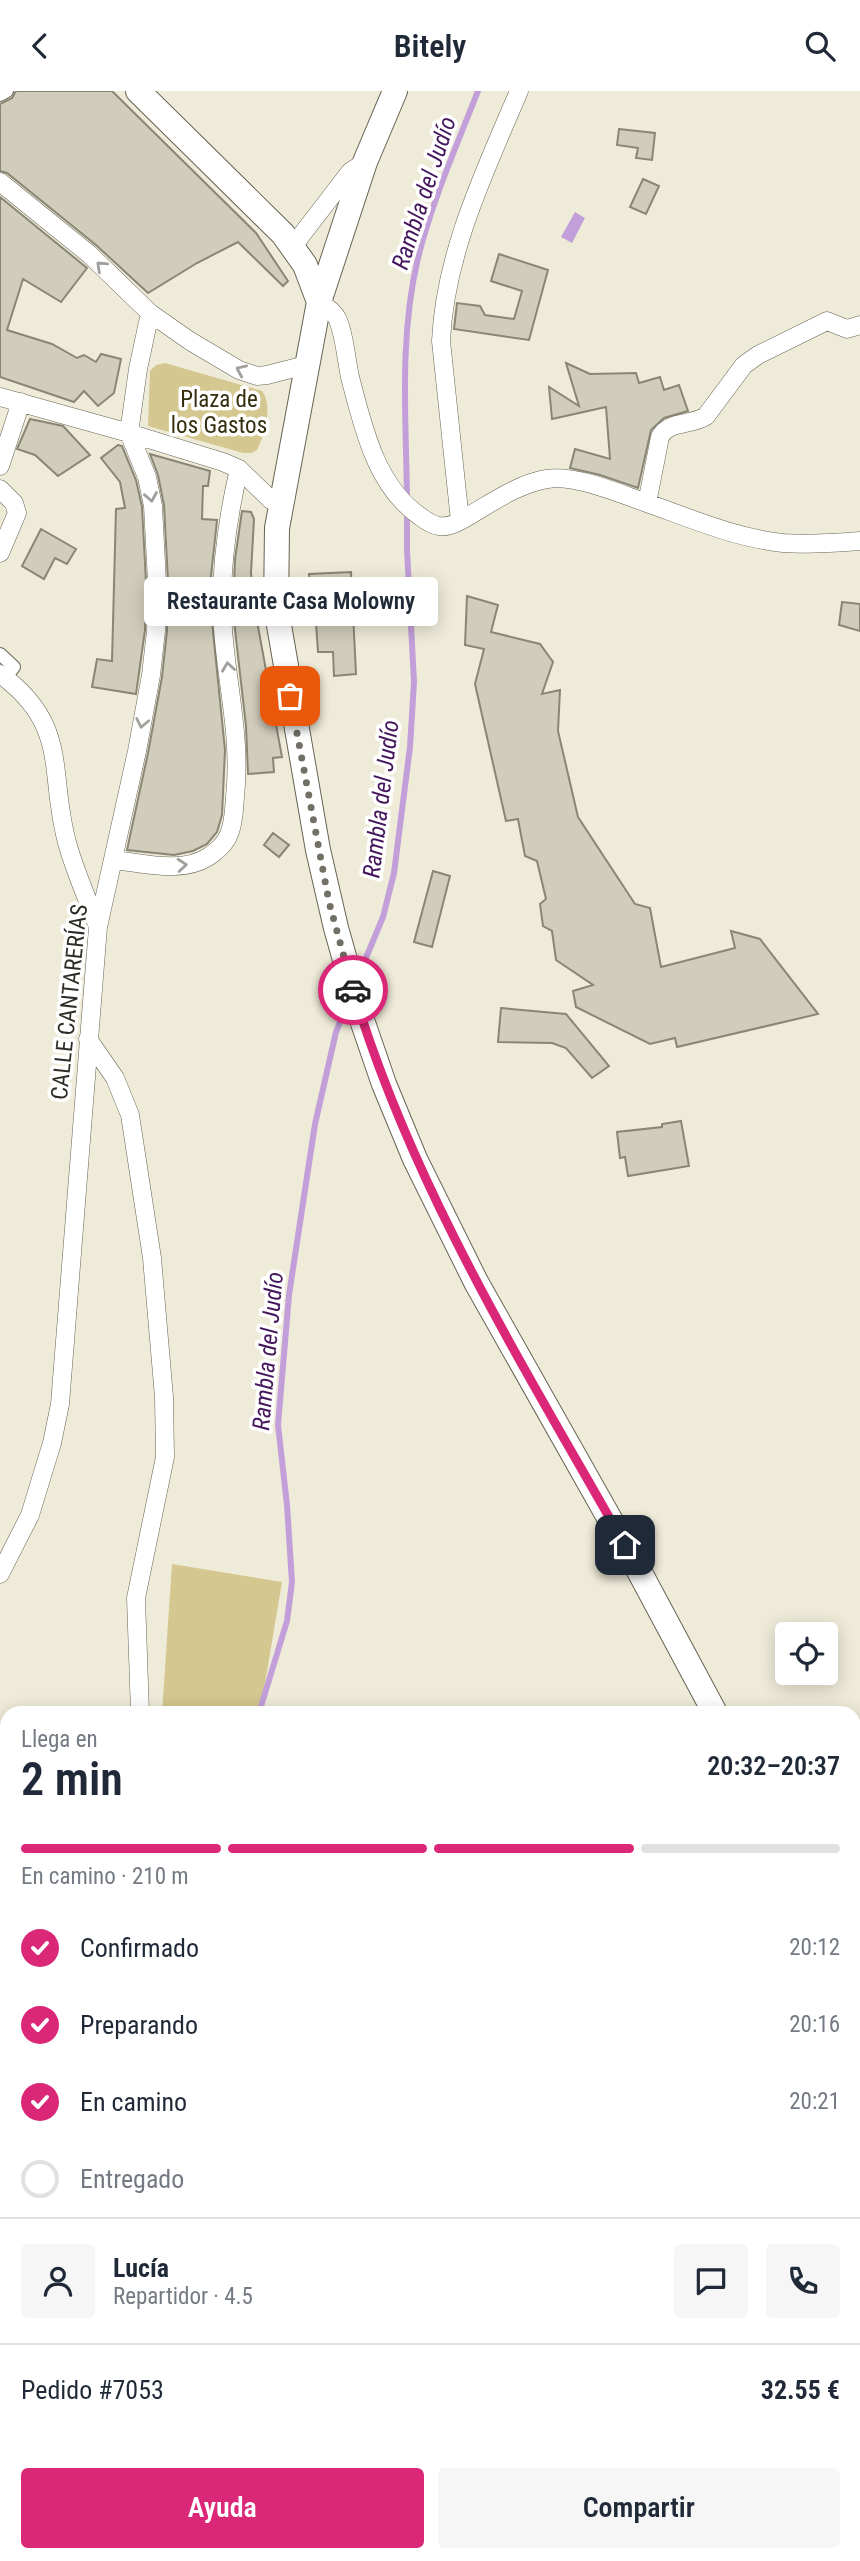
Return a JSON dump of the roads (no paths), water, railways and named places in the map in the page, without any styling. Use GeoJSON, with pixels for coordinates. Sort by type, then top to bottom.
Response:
{"type":"FeatureCollection","features":[{"type":"Feature","properties":{"kind":"main road"},"geometry":{"type":"LineString","coordinates":[[138,91],[273,223],[293,246],[305,265],[318,302]]}},
{"type":"Feature","properties":{"kind":"main road"},"geometry":{"type":"LineString","coordinates":[[395,91],[365,162],[318,302],[281,503],[275,564],[275,608],[318,849],[336,928],[362,1020],[384,1084],[415,1159],[476,1282],[638,1569],[711,1706]]}},
{"type":"Feature","properties":{"kind":"street"},"geometry":{"type":"LineString","coordinates":[[0,95],[7,91]]}},
{"type":"Feature","properties":{"kind":"street"},"geometry":{"type":"LineString","coordinates":[[460,521],[441,341],[442,319],[448,282],[462,231],[519,91]]}},
{"type":"Feature","properties":{"kind":"street"},"geometry":{"type":"LineString","coordinates":[[293,246],[350,171],[365,162]]}},
{"type":"Feature","properties":{"kind":"street"},"geometry":{"type":"LineString","coordinates":[[0,182],[89,254],[150,313],[190,341],[248,374],[267,375],[306,365]]}},
{"type":"Feature","properties":{"kind":"street"},"geometry":{"type":"LineString","coordinates":[[318,302],[334,313],[339,323],[350,377],[371,448],[385,478],[415,513],[433,526],[447,526],[460,521],[520,487],[549,478],[561,478],[647,503],[730,533],[798,543],[860,541]]}},
{"type":"Feature","properties":{"kind":"street"},"geometry":{"type":"LineString","coordinates":[[129,433],[138,369],[150,313]]}},
{"type":"Feature","properties":{"kind":"street"},"geometry":{"type":"LineString","coordinates":[[647,503],[663,431],[673,425],[706,416],[744,365],[758,355],[827,321],[847,329],[860,325]]}},
{"type":"Feature","properties":{"kind":"street"},"geometry":{"type":"LineString","coordinates":[[0,397],[129,433],[239,469],[271,500],[281,503]]}},
{"type":"Feature","properties":{"kind":"street"},"geometry":{"type":"LineString","coordinates":[[0,466],[21,402]]}},
{"type":"Feature","properties":{"kind":"street","name":"CALLE CANTARERÍAS"},"geometry":{"type":"LineString","coordinates":[[0,1574],[30,1515],[52,1443],[60,1404],[98,927],[152,675],[157,582],[151,495],[142,463],[129,433]]}},
{"type":"Feature","properties":{"kind":"street"},"geometry":{"type":"LineString","coordinates":[[114,860],[189,865],[208,857],[229,834],[236,789],[237,743],[224,634],[222,590],[228,513],[239,469]]}},
{"type":"Feature","properties":{"kind":"street"},"geometry":{"type":"LineString","coordinates":[[0,489],[14,503],[18,513],[0,553]]}},
{"type":"Feature","properties":{"kind":"street"},"geometry":{"type":"LineString","coordinates":[[0,654],[14,667],[3,676],[34,705],[51,741],[68,845],[98,927]]}},
{"type":"Feature","properties":{"kind":"street"},"geometry":{"type":"LineString","coordinates":[[88,1039],[115,1078],[130,1115],[152,1258],[164,1397],[165,1457],[136,1598],[140,1706]]}},
{"type":"Feature","properties":{"kind":"waterway","name":"Rambla del Judío"},"geometry":{"type":"LineString","coordinates":[[407,498],[405,378],[412,288],[430,215],[478,91]]}},
{"type":"Feature","properties":{"kind":"waterway","name":"Rambla del Judío"},"geometry":{"type":"LineString","coordinates":[[358,977],[383,917],[394,873],[410,747],[414,682],[407,509]]}},
{"type":"Feature","properties":{"kind":"waterway","name":"Rambla del Judío"},"geometry":{"type":"LineString","coordinates":[[261,1706],[287,1621],[292,1582],[278,1425],[289,1295],[315,1124],[336,1032],[349,1000]]}},
{"type":"Feature","properties":{"kind":"place","name":"Restaurante Casa Molowny"},"geometry":{"type":"Point","coordinates":[290,696]}},
{"type":"Feature","properties":{"kind":"park label","name":"Plaza de los Gastos"},"geometry":{"type":"Point","coordinates":[219,412]}}]}
